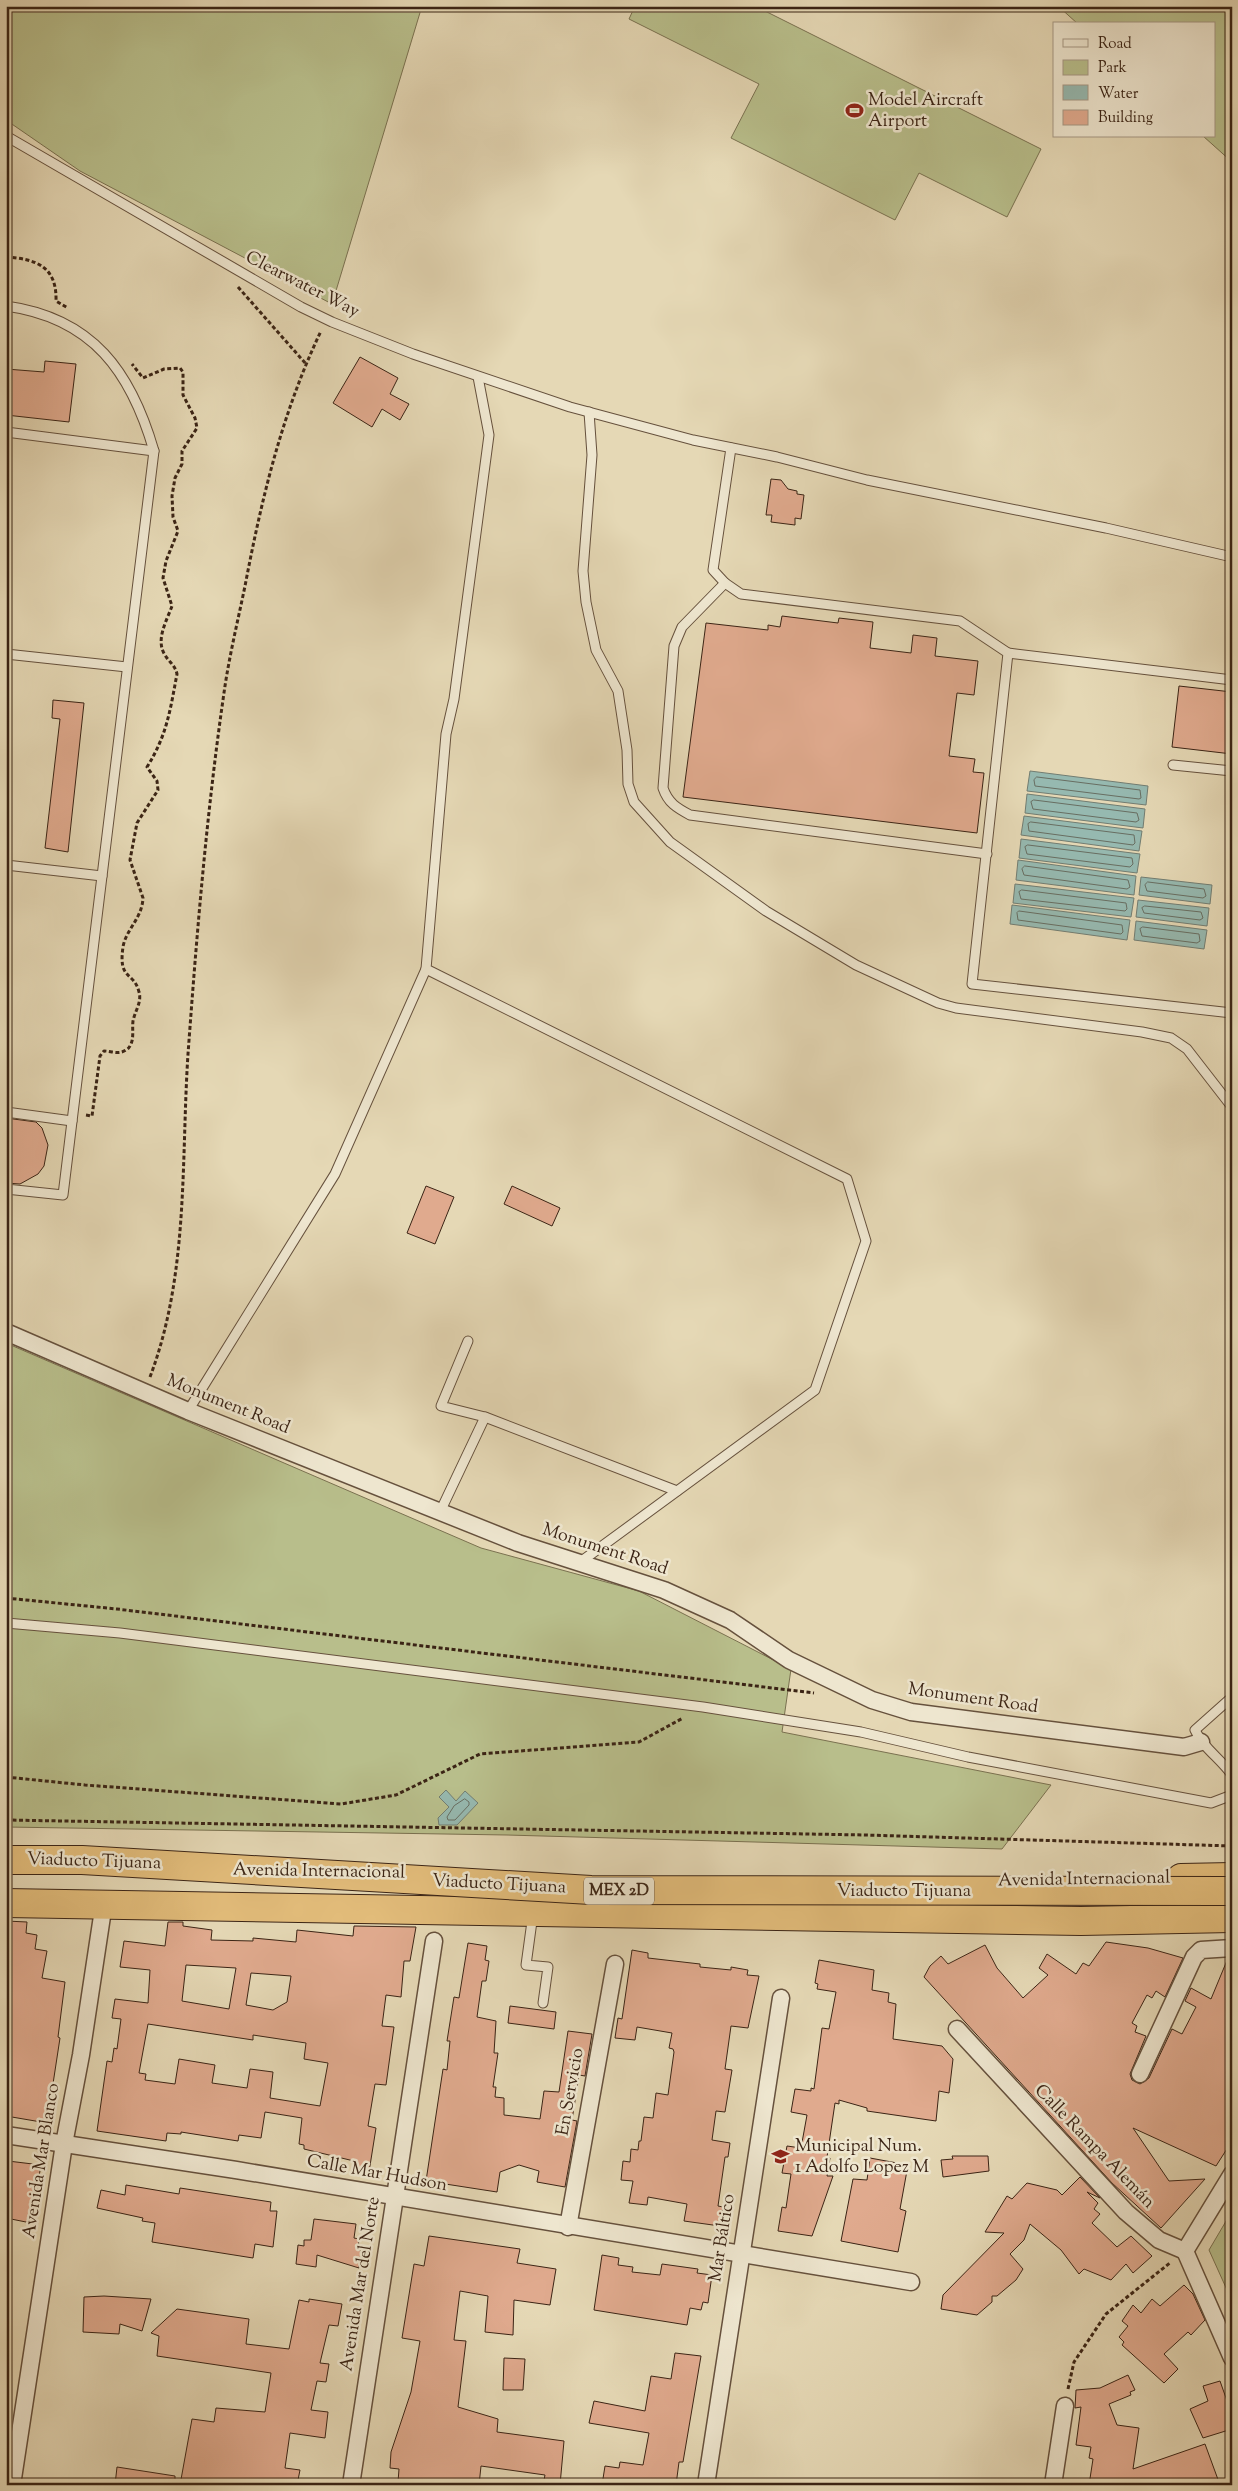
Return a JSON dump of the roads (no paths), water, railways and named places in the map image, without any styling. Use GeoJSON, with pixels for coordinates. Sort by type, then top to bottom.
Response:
{"type":"FeatureCollection","features":[{"type":"Feature","properties":{"kind":"highway","name":"Viaducto Tijuana"},"geometry":{"type":"LineString","coordinates":[[6,1860],[82,1860],[591,1890],[1232,1891]]}},
{"type":"Feature","properties":{"kind":"highway","name":"Avenida Internacional"},"geometry":{"type":"LineString","coordinates":[[6,1865],[808,1885],[1232,1877]]}},
{"type":"Feature","properties":{"kind":"highway","name":"Viaducto Tijuana"},"geometry":{"type":"LineString","coordinates":[[6,1902],[93,1899],[1041,1905],[1232,1903]]}},
{"type":"Feature","properties":{"kind":"highway","name":"Avenida Internacional"},"geometry":{"type":"LineString","coordinates":[[6,1902],[1081,1921],[1232,1918]]}},
{"type":"Feature","properties":{"kind":"highway"},"geometry":{"type":"LineString","coordinates":[[1081,1921],[1232,1932]]}},
{"type":"Feature","properties":{"kind":"street","name":"Monument Road"},"geometry":{"type":"LineString","coordinates":[[6,1332],[144,1392],[518,1543],[664,1590],[730,1620],[789,1660],[872,1700],[911,1712],[1184,1747],[1201,1742]]}},
{"type":"Feature","properties":{"kind":"street","name":"Avenida Mar Blanco"},"geometry":{"type":"LineString","coordinates":[[12,2485],[64,2144],[81,2055],[104,1903]]}},
{"type":"Feature","properties":{"kind":"street","name":"Avenida Mar del Norte"},"geometry":{"type":"LineString","coordinates":[[351,2485],[434,1940]]}},
{"type":"Feature","properties":{"kind":"street"},"geometry":{"type":"LineString","coordinates":[[1140,2074],[1194,1957],[1201,1950],[1232,1948]]}},
{"type":"Feature","properties":{"kind":"street","name":"En Servicio"},"geometry":{"type":"LineString","coordinates":[[568,2226],[615,1964]]}},
{"type":"Feature","properties":{"kind":"street","name":"Mar Báltico"},"geometry":{"type":"LineString","coordinates":[[706,2485],[781,1998]]}},
{"type":"Feature","properties":{"kind":"street","name":"Calle Rampa Alemán"},"geometry":{"type":"LineString","coordinates":[[957,2029],[1126,2212],[1159,2240],[1185,2251]]}},
{"type":"Feature","properties":{"kind":"street","name":"Calle Mar Hudson"},"geometry":{"type":"LineString","coordinates":[[6,2135],[236,2170],[910,2282]]}},
{"type":"Feature","properties":{"kind":"street"},"geometry":{"type":"LineString","coordinates":[[1232,2174],[1185,2251],[1232,2358]]}},
{"type":"Feature","properties":{"kind":"street"},"geometry":{"type":"LineString","coordinates":[[1053,2485],[1065,2406]]}},
{"type":"Feature","properties":{"kind":"lane","name":"Clearwater Way"},"geometry":{"type":"LineString","coordinates":[[6,136],[326,320],[478,377],[589,412],[731,448],[867,480],[1106,528],[1232,557]]}},
{"type":"Feature","properties":{"kind":"lane"},"geometry":{"type":"LineString","coordinates":[[6,306],[24,309],[61,322],[98,346],[130,387],[144,418],[154,451],[63,1195],[6,1189]]}},
{"type":"Feature","properties":{"kind":"lane"},"geometry":{"type":"LineString","coordinates":[[188,1410],[334,1174],[426,970],[446,734],[454,699],[489,435],[478,377]]}},
{"type":"Feature","properties":{"kind":"lane"},"geometry":{"type":"LineString","coordinates":[[589,412],[592,455],[583,571],[586,602],[596,650],[618,691],[627,750],[628,784],[634,802],[670,842],[766,911],[856,965],[938,1002],[956,1008],[1142,1032],[1171,1038],[1187,1049],[1232,1107]]}},
{"type":"Feature","properties":{"kind":"lane"},"geometry":{"type":"LineString","coordinates":[[6,432],[154,451]]}},
{"type":"Feature","properties":{"kind":"lane"},"geometry":{"type":"LineString","coordinates":[[731,448],[713,570],[725,583],[741,594],[960,622],[1008,653],[1232,680]]}},
{"type":"Feature","properties":{"kind":"lane"},"geometry":{"type":"LineString","coordinates":[[725,583],[682,627],[674,646],[663,788],[666,798],[690,815],[986,854]]}},
{"type":"Feature","properties":{"kind":"lane"},"geometry":{"type":"LineString","coordinates":[[1008,653],[972,984],[1232,1013]]}},
{"type":"Feature","properties":{"kind":"lane"},"geometry":{"type":"LineString","coordinates":[[6,654],[127,667]]}},
{"type":"Feature","properties":{"kind":"lane"},"geometry":{"type":"LineString","coordinates":[[1173,765],[1232,771]]}},
{"type":"Feature","properties":{"kind":"lane"},"geometry":{"type":"LineString","coordinates":[[6,865],[102,876]]}},
{"type":"Feature","properties":{"kind":"lane"},"geometry":{"type":"LineString","coordinates":[[426,970],[847,1179],[866,1241],[814,1390],[578,1563]]}},
{"type":"Feature","properties":{"kind":"lane"},"geometry":{"type":"LineString","coordinates":[[6,1112],[72,1121]]}},
{"type":"Feature","properties":{"kind":"lane"},"geometry":{"type":"LineString","coordinates":[[468,1341],[441,1406],[485,1417],[677,1491]]}},
{"type":"Feature","properties":{"kind":"lane"},"geometry":{"type":"LineString","coordinates":[[440,1512],[485,1417]]}},
{"type":"Feature","properties":{"kind":"lane"},"geometry":{"type":"LineString","coordinates":[[6,1623],[120,1633],[703,1707],[861,1732],[968,1757],[1211,1803],[1232,1795]]}},
{"type":"Feature","properties":{"kind":"lane"},"geometry":{"type":"LineString","coordinates":[[1232,1697],[1195,1730],[1201,1742],[1232,1775]]}},
{"type":"Feature","properties":{"kind":"lane"},"geometry":{"type":"LineString","coordinates":[[534,1911],[526,1965],[548,1967],[543,2003]]}},
{"type":"Feature","properties":{"kind":"water"},"geometry":{"type":"Polygon","coordinates":[[[1030,771],[1148,786],[1146,805],[1027,791],[1030,771]]]}},
{"type":"Feature","properties":{"kind":"water"},"geometry":{"type":"Polygon","coordinates":[[[1027,794],[1145,809],[1143,828],[1025,813],[1027,794]]]}},
{"type":"Feature","properties":{"kind":"water"},"geometry":{"type":"Polygon","coordinates":[[[1024,816],[1142,831],[1139,851],[1021,835],[1024,816]]]}},
{"type":"Feature","properties":{"kind":"water"},"geometry":{"type":"Polygon","coordinates":[[[1021,839],[1140,854],[1137,873],[1019,858],[1021,839]]]}},
{"type":"Feature","properties":{"kind":"water"},"geometry":{"type":"Polygon","coordinates":[[[1018,860],[1136,876],[1134,895],[1016,880],[1018,860]]]}},
{"type":"Feature","properties":{"kind":"water"},"geometry":{"type":"Polygon","coordinates":[[[1141,877],[1212,885],[1210,904],[1139,895],[1141,877]]]}},
{"type":"Feature","properties":{"kind":"water"},"geometry":{"type":"Polygon","coordinates":[[[1015,884],[1134,898],[1131,917],[1013,903],[1015,884]]]}},
{"type":"Feature","properties":{"kind":"water"},"geometry":{"type":"Polygon","coordinates":[[[1138,900],[1209,908],[1207,926],[1136,917],[1138,900]]]}},
{"type":"Feature","properties":{"kind":"water"},"geometry":{"type":"Polygon","coordinates":[[[1012,905],[1130,920],[1127,940],[1010,924],[1012,905]]]}},
{"type":"Feature","properties":{"kind":"water"},"geometry":{"type":"Polygon","coordinates":[[[1136,921],[1207,930],[1204,949],[1134,940],[1136,921]]]}},
{"type":"Feature","properties":{"kind":"water"},"geometry":{"type":"Polygon","coordinates":[[[446,1790],[456,1801],[465,1791],[478,1803],[457,1825],[439,1825],[438,1818],[449,1807],[439,1797],[446,1790]]]}},
{"type":"Feature","properties":{"kind":"place","name":"Model Aircraft Airport"},"geometry":{"type":"Point","coordinates":[854,111]}},
{"type":"Feature","properties":{"kind":"place","name":"Municipal Num. 1 Adolfo Lopez M"},"geometry":{"type":"Point","coordinates":[781,2157]}}]}
